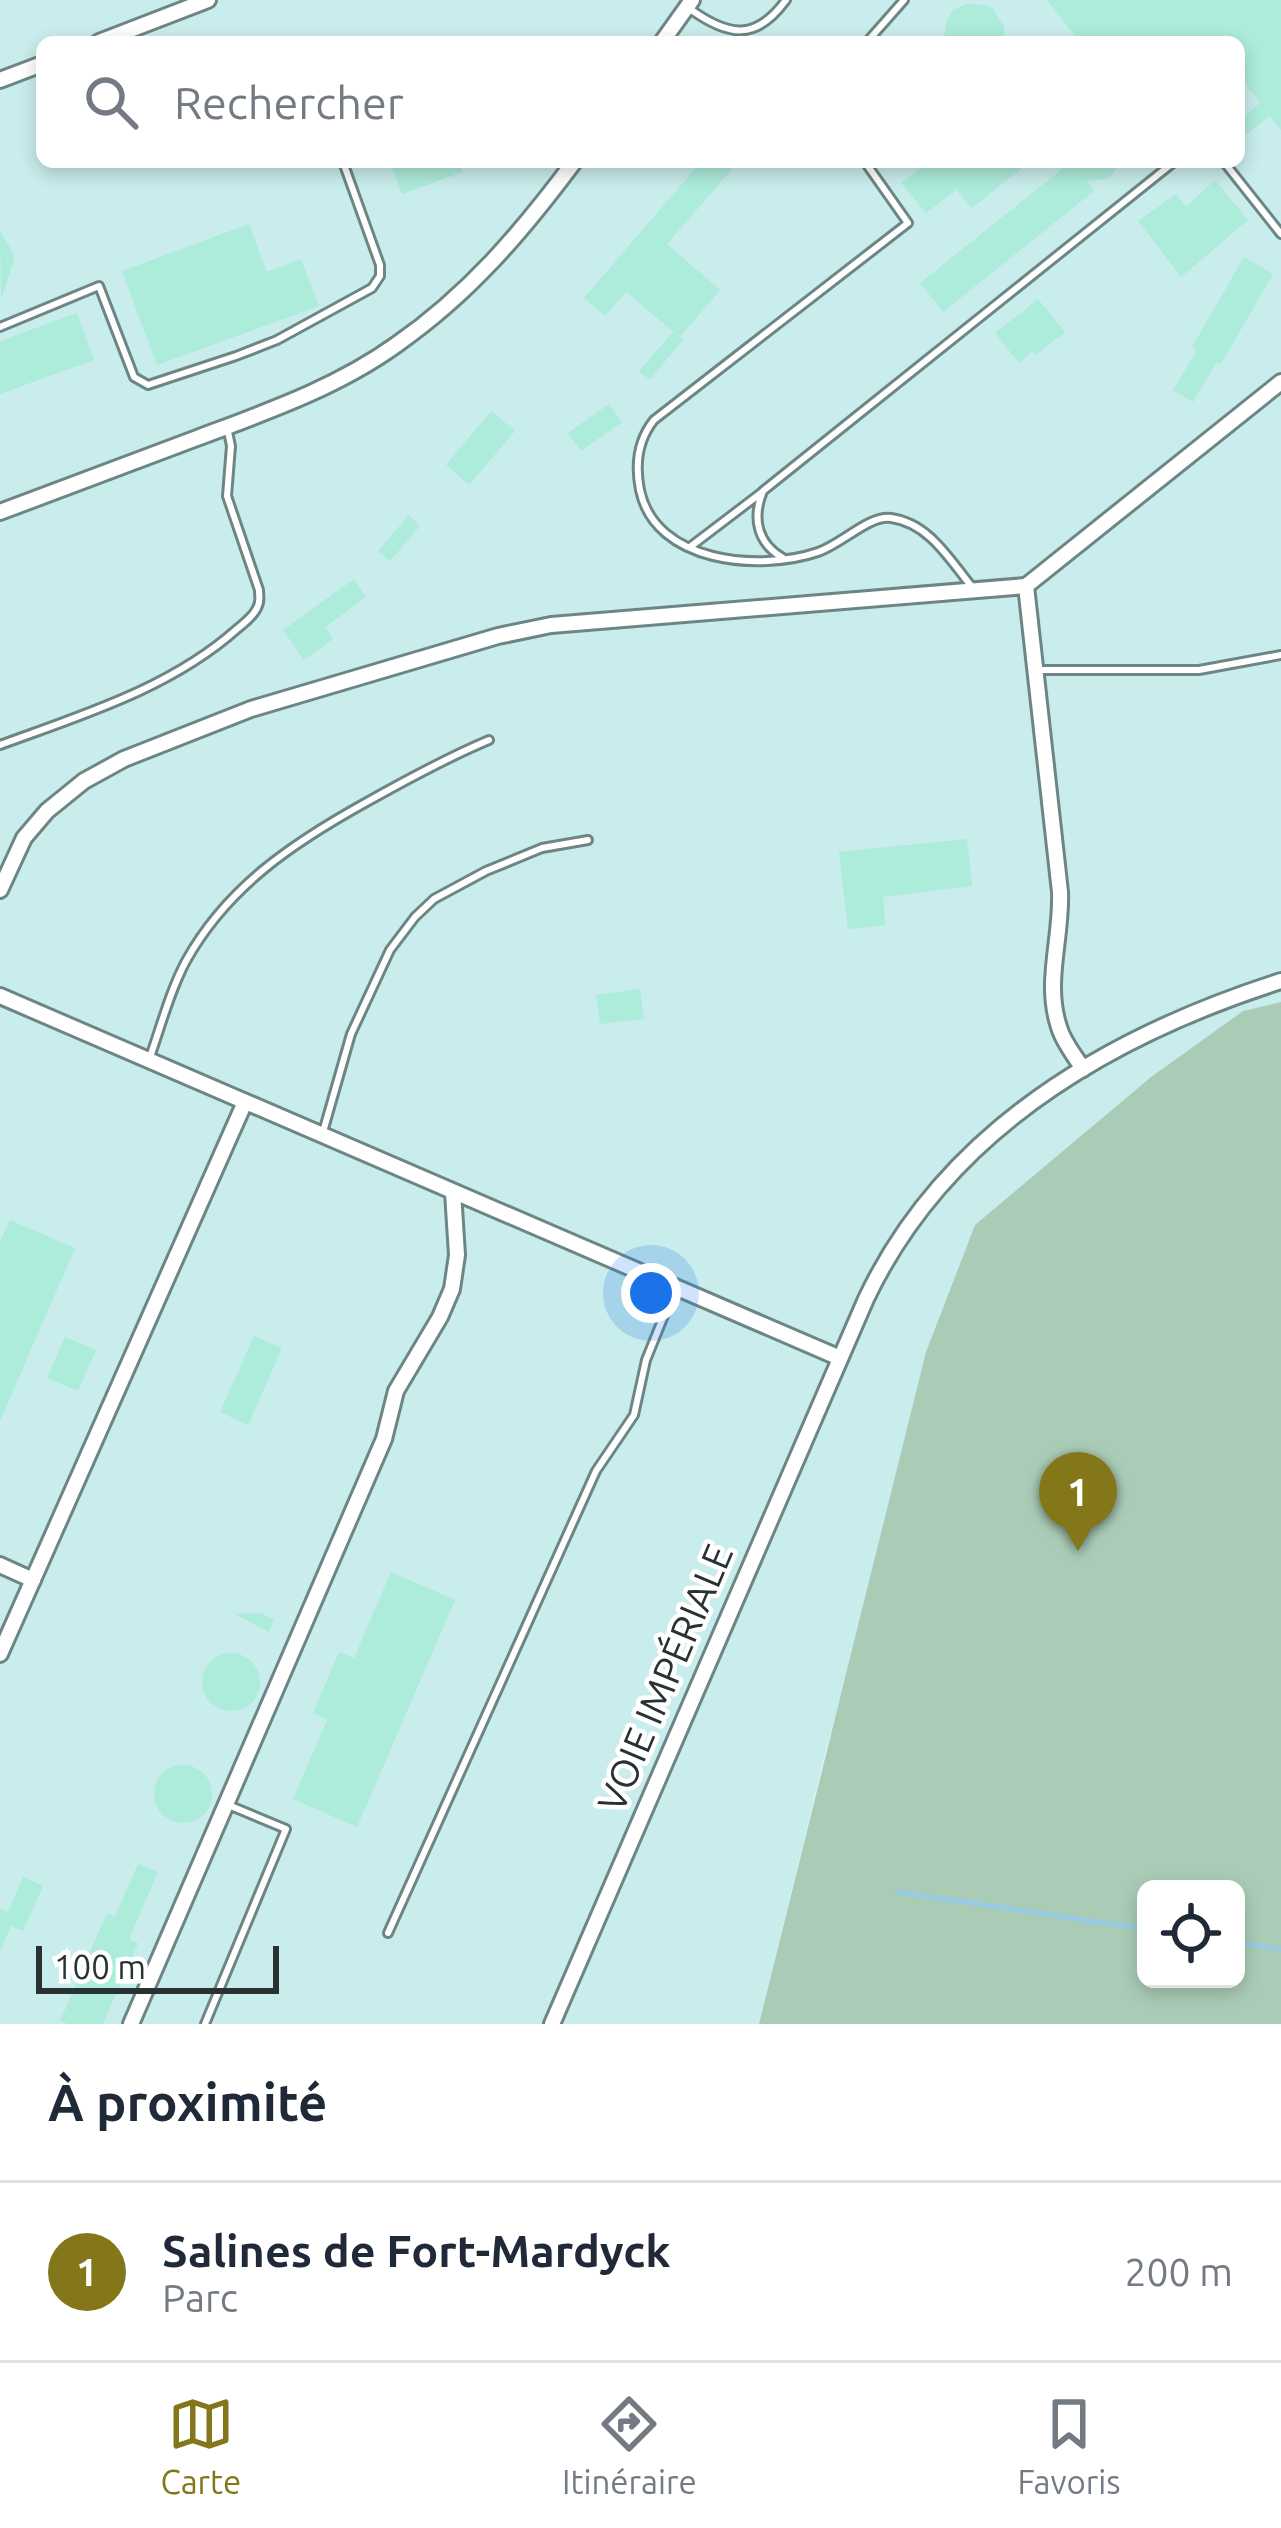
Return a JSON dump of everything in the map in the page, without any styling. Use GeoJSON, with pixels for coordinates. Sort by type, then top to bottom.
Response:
{"type":"FeatureCollection","features":[{"type":"Feature","properties":{"kind":"street"},"geometry":{"type":"LineString","coordinates":[[115,36],[208,0]]}},
{"type":"Feature","properties":{"kind":"street"},"geometry":{"type":"LineString","coordinates":[[666,36],[690,3]]}},
{"type":"Feature","properties":{"kind":"street"},"geometry":{"type":"LineString","coordinates":[[0,80],[36,66]]}},
{"type":"Feature","properties":{"kind":"street"},"geometry":{"type":"LineString","coordinates":[[0,512],[337,380],[418,330],[469,286],[512,243],[569,168]]}},
{"type":"Feature","properties":{"kind":"street"},"geometry":{"type":"LineString","coordinates":[[0,890],[25,838],[46,811],[69,791],[124,759],[251,709],[478,641],[539,627],[1026,586],[1281,382]]}},
{"type":"Feature","properties":{"kind":"street"},"geometry":{"type":"LineString","coordinates":[[1026,586],[1060,892],[1054,1004],[1063,1037],[1083,1069]]}},
{"type":"Feature","properties":{"kind":"street","name":"VOIE IMPÉRIALE"},"geometry":{"type":"LineString","coordinates":[[552,2024],[840,1358],[883,1264],[907,1225],[991,1133],[1033,1101],[1163,1026],[1281,981]]}},
{"type":"Feature","properties":{"kind":"street"},"geometry":{"type":"LineString","coordinates":[[0,996],[840,1358]]}},
{"type":"Feature","properties":{"kind":"street"},"geometry":{"type":"LineString","coordinates":[[0,1654],[245,1102]]}},
{"type":"Feature","properties":{"kind":"street"},"geometry":{"type":"LineString","coordinates":[[130,2024],[384,1439],[396,1390],[448,1299],[457,1262],[453,1192]]}},
{"type":"Feature","properties":{"kind":"street"},"geometry":{"type":"LineString","coordinates":[[0,1565],[33,1580]]}},
{"type":"Feature","properties":{"kind":"lane"},"geometry":{"type":"LineString","coordinates":[[690,3],[722,27],[751,30],[771,19],[786,0]]}},
{"type":"Feature","properties":{"kind":"lane"},"geometry":{"type":"LineString","coordinates":[[871,36],[904,0]]}},
{"type":"Feature","properties":{"kind":"lane"},"geometry":{"type":"LineString","coordinates":[[0,327],[99,286],[134,376],[148,385],[277,340],[372,288],[380,276],[345,168]]}},
{"type":"Feature","properties":{"kind":"lane"},"geometry":{"type":"LineString","coordinates":[[869,168],[908,223],[669,407],[645,433],[640,447],[638,475],[645,505],[658,527],[674,541],[735,559],[786,559],[816,552],[838,544],[874,519],[895,518],[929,535],[975,590]]}},
{"type":"Feature","properties":{"kind":"lane"},"geometry":{"type":"LineString","coordinates":[[689,548],[1167,168]]}},
{"type":"Feature","properties":{"kind":"lane"},"geometry":{"type":"LineString","coordinates":[[1229,168],[1281,234]]}},
{"type":"Feature","properties":{"kind":"lane"},"geometry":{"type":"LineString","coordinates":[[0,745],[146,688],[214,648],[254,613],[259,590],[227,496],[231,446],[226,427]]}},
{"type":"Feature","properties":{"kind":"lane"},"geometry":{"type":"LineString","coordinates":[[764,491],[759,533],[772,552],[786,559]]}},
{"type":"Feature","properties":{"kind":"lane"},"geometry":{"type":"LineString","coordinates":[[1037,670],[1198,670],[1281,655]]}},
{"type":"Feature","properties":{"kind":"lane"},"geometry":{"type":"LineString","coordinates":[[149,1060],[190,954],[257,873],[330,822],[489,740]]}},
{"type":"Feature","properties":{"kind":"lane"},"geometry":{"type":"LineString","coordinates":[[322,1136],[351,1034],[390,950],[409,923],[434,899],[486,871],[542,848],[588,841]]}},
{"type":"Feature","properties":{"kind":"lane"},"geometry":{"type":"LineString","coordinates":[[388,1933],[596,1471],[637,1410],[646,1360],[675,1288]]}},
{"type":"Feature","properties":{"kind":"lane"},"geometry":{"type":"LineString","coordinates":[[205,2024],[286,1828],[226,1804]]}},
{"type":"Feature","properties":{"kind":"shaded area"},"geometry":{"type":"Polygon","coordinates":[[[0,0],[1281,0],[1281,1002],[1243,1011],[1151,1077],[975,1226],[826,1749],[759,2024],[0,2024],[0,0]]]}},
{"type":"Feature","properties":{"kind":"green space"},"geometry":{"type":"Polygon","coordinates":[[[1281,1002],[1281,2024],[759,2024],[926,1352],[975,1225],[1151,1077],[1243,1011],[1281,1002]]]}},
{"type":"Feature","properties":{"kind":"building"},"geometry":{"type":"Polygon","coordinates":[[[1047,0],[1281,0],[1281,130],[1270,116],[1245,135],[1245,116],[1260,103],[1245,84],[1245,36],[1075,36],[1047,0]]]}},
{"type":"Feature","properties":{"kind":"building"},"geometry":{"type":"Polygon","coordinates":[[[965,4],[986,5],[1004,27],[1004,36],[944,36],[953,11],[965,4]]]}},
{"type":"Feature","properties":{"kind":"building"},"geometry":{"type":"Polygon","coordinates":[[[392,168],[461,168],[462,172],[402,194],[392,168]]]}},
{"type":"Feature","properties":{"kind":"building"},"geometry":{"type":"Polygon","coordinates":[[[696,168],[733,168],[667,244],[720,290],[680,337],[626,292],[605,316],[584,298],[696,168]]]}},
{"type":"Feature","properties":{"kind":"building"},"geometry":{"type":"Polygon","coordinates":[[[921,168],[1022,168],[972,208],[956,190],[926,213],[901,183],[921,168]]]}},
{"type":"Feature","properties":{"kind":"building"},"geometry":{"type":"Polygon","coordinates":[[[1064,168],[1117,168],[1108,179],[1086,181],[1094,191],[943,312],[920,283],[1064,168]]]}},
{"type":"Feature","properties":{"kind":"building"},"geometry":{"type":"Polygon","coordinates":[[[1215,180],[1248,220],[1181,277],[1138,221],[1176,194],[1186,207],[1215,180]]]}},
{"type":"Feature","properties":{"kind":"building"},"geometry":{"type":"Polygon","coordinates":[[[249,224],[267,272],[301,259],[319,306],[157,365],[122,271],[249,224]]]}},
{"type":"Feature","properties":{"kind":"building"},"geometry":{"type":"Polygon","coordinates":[[[0,231],[14,260],[1,299],[0,231]]]}},
{"type":"Feature","properties":{"kind":"building"},"geometry":{"type":"Polygon","coordinates":[[[1244,257],[1273,274],[1221,364],[1217,362],[1193,402],[1173,390],[1244,257]]]}},
{"type":"Feature","properties":{"kind":"building"},"geometry":{"type":"Polygon","coordinates":[[[1038,299],[1065,332],[1019,363],[995,333],[1038,299]]]}},
{"type":"Feature","properties":{"kind":"building"},"geometry":{"type":"Polygon","coordinates":[[[77,313],[94,360],[0,394],[0,341],[77,313]]]}},
{"type":"Feature","properties":{"kind":"building"},"geometry":{"type":"Polygon","coordinates":[[[673,332],[683,339],[650,380],[639,371],[673,332]]]}},
{"type":"Feature","properties":{"kind":"building"},"geometry":{"type":"Polygon","coordinates":[[[609,404],[622,422],[581,451],[568,433],[609,404]]]}},
{"type":"Feature","properties":{"kind":"building"},"geometry":{"type":"Polygon","coordinates":[[[491,411],[515,431],[469,485],[446,465],[491,411]]]}},
{"type":"Feature","properties":{"kind":"building"},"geometry":{"type":"Polygon","coordinates":[[[409,515],[420,526],[390,561],[378,551],[409,515]]]}},
{"type":"Feature","properties":{"kind":"building"},"geometry":{"type":"Polygon","coordinates":[[[354,579],[366,597],[325,627],[333,639],[304,660],[283,630],[354,579]]]}},
{"type":"Feature","properties":{"kind":"building"},"geometry":{"type":"Polygon","coordinates":[[[967,839],[972,886],[883,897],[885,925],[848,929],[839,852],[967,839]]]}},
{"type":"Feature","properties":{"kind":"building"},"geometry":{"type":"Polygon","coordinates":[[[640,989],[644,1019],[600,1024],[596,995],[640,989]]]}},
{"type":"Feature","properties":{"kind":"building"},"geometry":{"type":"Polygon","coordinates":[[[10,1220],[75,1248],[0,1421],[0,1242],[10,1220]]]}},
{"type":"Feature","properties":{"kind":"building"},"geometry":{"type":"Polygon","coordinates":[[[254,1336],[282,1348],[248,1425],[220,1412],[254,1336]]]}},
{"type":"Feature","properties":{"kind":"building"},"geometry":{"type":"Polygon","coordinates":[[[65,1337],[96,1350],[78,1391],[47,1378],[65,1337]]]}},
{"type":"Feature","properties":{"kind":"building"},"geometry":{"type":"Polygon","coordinates":[[[391,1572],[455,1600],[357,1827],[293,1799],[327,1720],[313,1713],[339,1652],[354,1658],[391,1572]]]}},
{"type":"Feature","properties":{"kind":"building"},"geometry":{"type":"Polygon","coordinates":[[[260,1613],[274,1619],[269,1632],[235,1614],[260,1613]]]}},
{"type":"Feature","properties":{"kind":"building"},"geometry":{"type":"Polygon","coordinates":[[[231,1653],[252,1661],[260,1682],[252,1703],[231,1711],[210,1703],[202,1682],[210,1661],[231,1653]]]}},
{"type":"Feature","properties":{"kind":"building"},"geometry":{"type":"Polygon","coordinates":[[[183,1765],[204,1773],[212,1794],[204,1815],[183,1823],[162,1815],[154,1794],[162,1773],[183,1765]]]}},
{"type":"Feature","properties":{"kind":"building"},"geometry":{"type":"Polygon","coordinates":[[[138,1864],[158,1872],[129,1939],[138,1943],[103,2024],[60,2021],[107,1913],[115,1917],[138,1864]]]}},
{"type":"Feature","properties":{"kind":"building"},"geometry":{"type":"Polygon","coordinates":[[[23,1877],[43,1886],[23,1931],[11,1926],[0,1951],[0,1909],[8,1912],[23,1877]]]}},
{"type":"Feature","properties":{"kind":"waterway"},"geometry":{"type":"LineString","coordinates":[[897,1892],[1137,1928]]}},
{"type":"Feature","properties":{"kind":"waterway"},"geometry":{"type":"LineString","coordinates":[[1245,1943],[1281,1949]]}},
{"type":"Feature","properties":{"kind":"place","name":"Salines de Fort-Mardyck"},"geometry":{"type":"Point","coordinates":[1078,1551]}}]}
